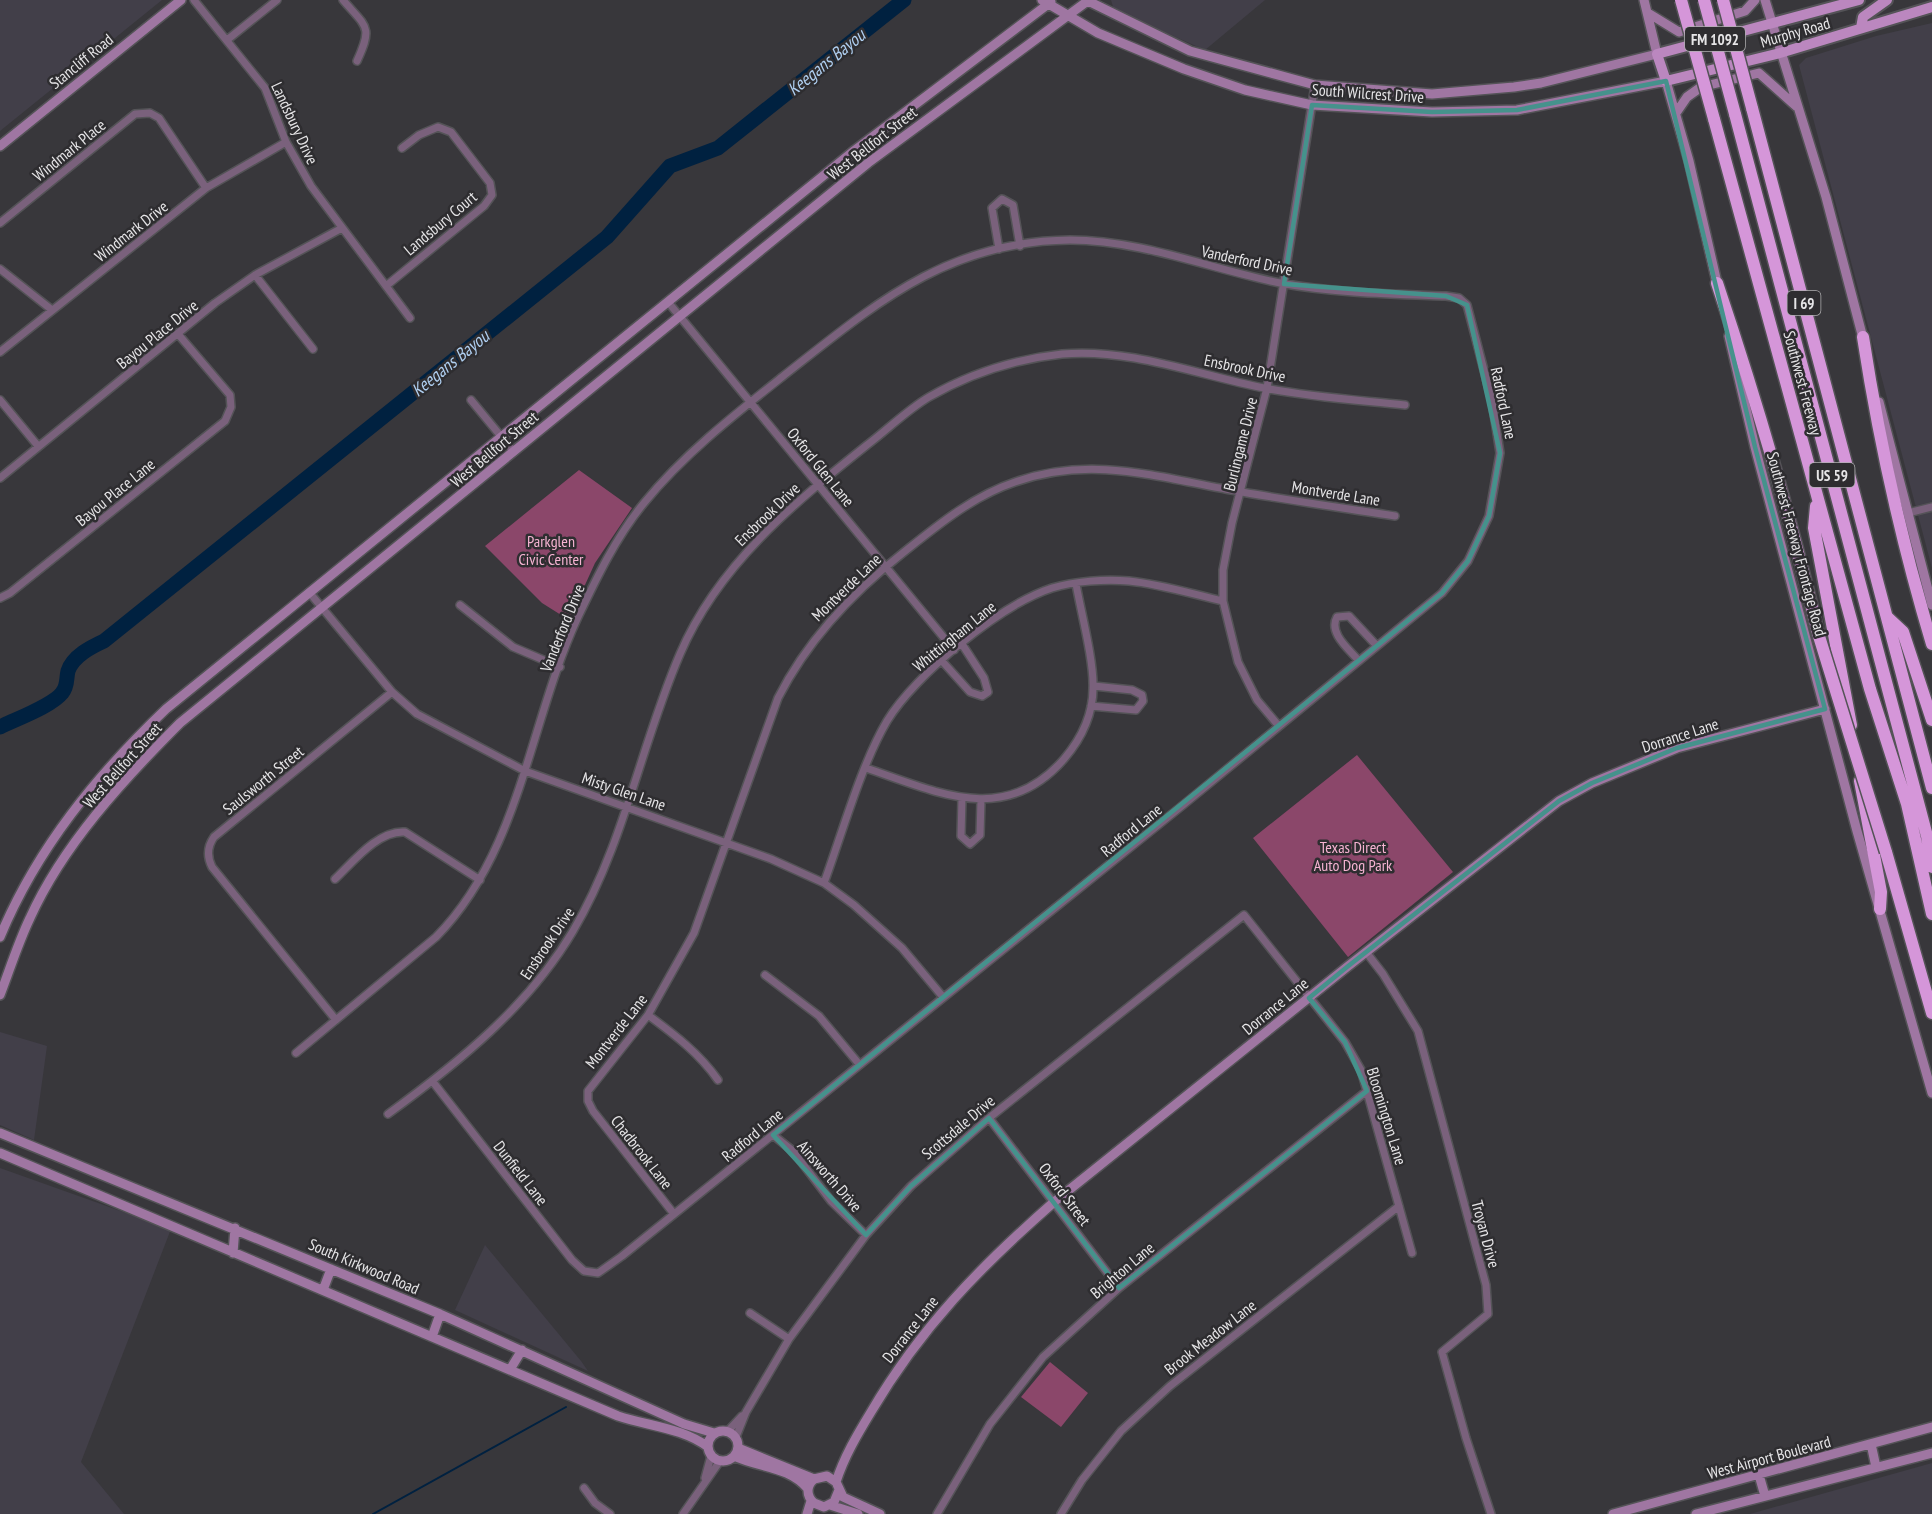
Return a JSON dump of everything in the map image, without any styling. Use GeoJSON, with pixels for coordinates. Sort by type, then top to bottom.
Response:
{"type":"FeatureCollection","features":[{"type":"Feature","properties":{"kind":"highway","name":"Southwest Freeway"},"geometry":{"type":"LineString","coordinates":[[1681,0],[1870,689],[1907,804],[1932,914]]}},
{"type":"Feature","properties":{"kind":"highway","name":"US 59"},"geometry":{"type":"LineString","coordinates":[[1704,0],[1929,841]]}},
{"type":"Feature","properties":{"kind":"highway","name":"Southwest Freeway"},"geometry":{"type":"LineString","coordinates":[[1723,0],[1932,788]]}},
{"type":"Feature","properties":{"kind":"highway"},"geometry":{"type":"LineString","coordinates":[[1717,283],[1761,412],[1793,528],[1818,633],[1886,852],[1932,1013]]}},
{"type":"Feature","properties":{"kind":"highway"},"geometry":{"type":"LineString","coordinates":[[1863,338],[1874,410],[1917,596],[1932,644]]}},
{"type":"Feature","properties":{"kind":"highway"},"geometry":{"type":"LineString","coordinates":[[1817,496],[1814,528],[1881,892],[1880,909]]}},
{"type":"Feature","properties":{"kind":"highway"},"geometry":{"type":"LineString","coordinates":[[1887,618],[1903,632],[1932,720]]}},
{"type":"Feature","properties":{"kind":"highway"},"geometry":{"type":"LineString","coordinates":[[1929,841],[1932,867]]}},
{"type":"Feature","properties":{"kind":"main road","name":"Stancliff Road"},"geometry":{"type":"LineString","coordinates":[[0,146],[181,0]]}},
{"type":"Feature","properties":{"kind":"main road","name":"West Bellfort Street"},"geometry":{"type":"LineString","coordinates":[[0,995],[30,917],[90,822],[145,758],[180,723],[813,208],[966,90],[977,85],[1088,0]]}},
{"type":"Feature","properties":{"kind":"main road","name":"South Wilcrest Drive"},"geometry":{"type":"LineString","coordinates":[[1088,0],[1190,51],[1315,85],[1432,94],[1514,87],[1541,83],[1658,54]]}},
{"type":"Feature","properties":{"kind":"main road","name":"Southwest Freeway Frontage Road"},"geometry":{"type":"LineString","coordinates":[[1644,0],[1676,113],[1755,447],[1825,710],[1932,1093]]}},
{"type":"Feature","properties":{"kind":"main road"},"geometry":{"type":"LineString","coordinates":[[1648,13],[1679,32],[1745,11],[1755,0]]}},
{"type":"Feature","properties":{"kind":"main road"},"geometry":{"type":"LineString","coordinates":[[1765,0],[1799,109],[1863,338],[1932,605]]}},
{"type":"Feature","properties":{"kind":"main road","name":"Murphy Road"},"geometry":{"type":"LineString","coordinates":[[1658,54],[1859,0]]}},
{"type":"Feature","properties":{"kind":"main road"},"geometry":{"type":"LineString","coordinates":[[1861,28],[1863,18],[1887,0]]}},
{"type":"Feature","properties":{"kind":"main road","name":"West Bellfort Street"},"geometry":{"type":"LineString","coordinates":[[0,937],[20,894],[44,852],[74,810],[129,745],[197,682],[800,195],[1048,1]]}},
{"type":"Feature","properties":{"kind":"main road","name":"South Wilcrest Drive"},"geometry":{"type":"LineString","coordinates":[[1048,1],[1068,16],[1129,47],[1215,80],[1312,105],[1432,112],[1517,110],[1666,81]]}},
{"type":"Feature","properties":{"kind":"main road","name":"Murphy Road"},"geometry":{"type":"LineString","coordinates":[[1666,81],[1780,52],[1932,7]]}},
{"type":"Feature","properties":{"kind":"main road"},"geometry":{"type":"LineString","coordinates":[[1215,80],[1222,60]]}},
{"type":"Feature","properties":{"kind":"main road"},"geometry":{"type":"LineString","coordinates":[[1676,113],[1687,97],[1701,87],[1759,73],[1768,78],[1799,109]]}},
{"type":"Feature","properties":{"kind":"main road"},"geometry":{"type":"LineString","coordinates":[[954,76],[966,90]]}},
{"type":"Feature","properties":{"kind":"main road"},"geometry":{"type":"LineString","coordinates":[[1432,94],[1432,112]]}},
{"type":"Feature","properties":{"kind":"main road"},"geometry":{"type":"LineString","coordinates":[[800,195],[813,208]]}},
{"type":"Feature","properties":{"kind":"main road","name":"Dorrance Lane"},"geometry":{"type":"LineString","coordinates":[[834,1483],[842,1461],[889,1382],[933,1321],[992,1256],[1054,1202],[1559,801],[1592,783],[1677,748],[1825,710]]}},
{"type":"Feature","properties":{"kind":"main road"},"geometry":{"type":"LineString","coordinates":[[129,745],[145,758]]}},
{"type":"Feature","properties":{"kind":"main road"},"geometry":{"type":"LineString","coordinates":[[74,810],[90,822]]}},
{"type":"Feature","properties":{"kind":"main road","name":"South Kirkwood Road"},"geometry":{"type":"LineString","coordinates":[[0,1132],[440,1314],[684,1424],[714,1433]]}},
{"type":"Feature","properties":{"kind":"main road"},"geometry":{"type":"LineString","coordinates":[[0,1153],[232,1253],[433,1334],[618,1416],[648,1426],[685,1433],[713,1454],[736,1452],[814,1479],[834,1483],[851,1502],[880,1514]]}},
{"type":"Feature","properties":{"kind":"main road"},"geometry":{"type":"LineString","coordinates":[[134,1210],[142,1190]]}},
{"type":"Feature","properties":{"kind":"main road"},"geometry":{"type":"LineString","coordinates":[[232,1253],[235,1228]]}},
{"type":"Feature","properties":{"kind":"main road"},"geometry":{"type":"LineString","coordinates":[[323,1290],[331,1269]]}},
{"type":"Feature","properties":{"kind":"main road"},"geometry":{"type":"LineString","coordinates":[[433,1334],[440,1314]]}},
{"type":"Feature","properties":{"kind":"main road"},"geometry":{"type":"LineString","coordinates":[[511,1368],[522,1350]]}},
{"type":"Feature","properties":{"kind":"main road"},"geometry":{"type":"LineString","coordinates":[[618,1416],[627,1397]]}},
{"type":"Feature","properties":{"kind":"main road","name":"West Airport Boulevard"},"geometry":{"type":"LineString","coordinates":[[1613,1514],[1636,1511],[1932,1427]]}},
{"type":"Feature","properties":{"kind":"main road"},"geometry":{"type":"LineString","coordinates":[[713,1454],[714,1433],[732,1434],[736,1452],[752,1464],[761,1464],[792,1475],[808,1489],[811,1500],[807,1514]]}},
{"type":"Feature","properties":{"kind":"main road"},"geometry":{"type":"LineString","coordinates":[[1871,1444],[1876,1467]]}},
{"type":"Feature","properties":{"kind":"main road"},"geometry":{"type":"LineString","coordinates":[[1696,1514],[1932,1453]]}},
{"type":"Feature","properties":{"kind":"main road"},"geometry":{"type":"LineString","coordinates":[[1759,1475],[1765,1496]]}},
{"type":"Feature","properties":{"kind":"main road"},"geometry":{"type":"LineString","coordinates":[[808,1489],[814,1479]]}},
{"type":"Feature","properties":{"kind":"main road"},"geometry":{"type":"LineString","coordinates":[[822,1508],[837,1499],[834,1483]]}},
{"type":"Feature","properties":{"kind":"main road"},"geometry":{"type":"LineString","coordinates":[[811,1500],[822,1508],[858,1514]]}},
{"type":"Feature","properties":{"kind":"street","name":"Landsbury Drive"},"geometry":{"type":"LineString","coordinates":[[194,0],[265,88],[286,142],[311,186],[410,318]]}},
{"type":"Feature","properties":{"kind":"street"},"geometry":{"type":"LineString","coordinates":[[227,40],[277,0]]}},
{"type":"Feature","properties":{"kind":"street"},"geometry":{"type":"LineString","coordinates":[[343,0],[364,25],[368,38],[357,61]]}},
{"type":"Feature","properties":{"kind":"street","name":"Burlingame Drive"},"geometry":{"type":"LineString","coordinates":[[1278,725],[1257,700],[1238,662],[1223,601],[1227,548],[1267,388],[1315,85]]}},
{"type":"Feature","properties":{"kind":"street","name":"Windmark Place"},"geometry":{"type":"LineString","coordinates":[[0,223],[135,114],[150,113],[159,118],[206,188]]}},
{"type":"Feature","properties":{"kind":"street","name":"Landsbury Court"},"geometry":{"type":"LineString","coordinates":[[386,286],[484,206],[492,195],[490,183],[451,132],[438,127],[419,135],[402,148]]}},
{"type":"Feature","properties":{"kind":"street","name":"Windmark Drive"},"geometry":{"type":"LineString","coordinates":[[0,352],[206,188],[286,142]]}},
{"type":"Feature","properties":{"kind":"street"},"geometry":{"type":"LineString","coordinates":[[999,249],[992,211],[995,203],[1002,199],[1013,206],[1020,246]]}},
{"type":"Feature","properties":{"kind":"street","name":"Bayou Place Drive"},"geometry":{"type":"LineString","coordinates":[[0,478],[255,275],[342,228]]}},
{"type":"Feature","properties":{"kind":"street","name":"Vanderford Drive"},"geometry":{"type":"LineString","coordinates":[[296,1053],[436,937],[450,923],[480,880],[497,845],[525,771],[576,622],[602,566],[643,504],[688,456],[750,402],[885,297],[949,263],[999,249],[1068,240],[1108,243],[1284,284],[1446,296],[1459,298],[1467,305]]}},
{"type":"Feature","properties":{"kind":"street"},"geometry":{"type":"LineString","coordinates":[[0,269],[52,310]]}},
{"type":"Feature","properties":{"kind":"street"},"geometry":{"type":"LineString","coordinates":[[255,275],[313,349]]}},
{"type":"Feature","properties":{"kind":"street","name":"Oxford Glen Lane"},"geometry":{"type":"LineString","coordinates":[[668,302],[954,650]]}},
{"type":"Feature","properties":{"kind":"street","name":"Radford Lane"},"geometry":{"type":"LineString","coordinates":[[593,1274],[604,1270],[773,1135],[1184,805],[1278,725],[1442,593],[1468,561],[1489,516],[1500,453],[1492,401],[1467,305]]}},
{"type":"Feature","properties":{"kind":"street","name":"Bayou Place Lane"},"geometry":{"type":"LineString","coordinates":[[0,598],[10,593],[225,421],[231,407],[230,395],[178,334]]}},
{"type":"Feature","properties":{"kind":"street","name":"Ensbrook Drive"},"geometry":{"type":"LineString","coordinates":[[388,1114],[433,1082],[516,1006],[555,960],[588,905],[603,872],[680,652],[706,602],[752,544],[818,484],[927,398],[996,366],[1064,354],[1133,357],[1267,388],[1405,405]]}},
{"type":"Feature","properties":{"kind":"street"},"geometry":{"type":"LineString","coordinates":[[0,400],[38,446]]}},
{"type":"Feature","properties":{"kind":"street"},"geometry":{"type":"LineString","coordinates":[[471,400],[514,452]]}},
{"type":"Feature","properties":{"kind":"street","name":"Montverde Lane"},"geometry":{"type":"LineString","coordinates":[[590,1105],[588,1091],[594,1081],[648,1016],[694,933],[778,698],[791,673],[819,631],[885,567],[956,511],[1014,482],[1083,467],[1132,471],[1242,492],[1395,516]]}},
{"type":"Feature","properties":{"kind":"street"},"geometry":{"type":"LineString","coordinates":[[1908,513],[1930,508]]}},
{"type":"Feature","properties":{"kind":"street","name":"Whittingham Lane"},"geometry":{"type":"LineString","coordinates":[[824,883],[876,742],[898,705],[954,650],[1012,608],[1052,588],[1076,584],[1129,581],[1223,601]]}},
{"type":"Feature","properties":{"kind":"street"},"geometry":{"type":"LineString","coordinates":[[866,768],[962,798],[981,800],[1019,793],[1058,766],[1075,746],[1091,706],[1094,686],[1076,584]]}},
{"type":"Feature","properties":{"kind":"street","name":"Misty Glen Lane"},"geometry":{"type":"LineString","coordinates":[[309,592],[392,692],[417,714],[443,730],[525,771],[727,843],[824,883],[854,905],[902,948],[943,997]]}},
{"type":"Feature","properties":{"kind":"street"},"geometry":{"type":"LineString","coordinates":[[460,605],[513,646],[560,668]]}},
{"type":"Feature","properties":{"kind":"street"},"geometry":{"type":"LineString","coordinates":[[1359,661],[1336,633],[1334,628],[1337,617],[1348,616],[1377,646]]}},
{"type":"Feature","properties":{"kind":"street"},"geometry":{"type":"LineString","coordinates":[[942,661],[970,692],[977,696],[988,692],[984,678],[962,644]]}},
{"type":"Feature","properties":{"kind":"street"},"geometry":{"type":"LineString","coordinates":[[1091,706],[1129,711],[1136,710],[1143,700],[1142,695],[1132,690],[1094,686]]}},
{"type":"Feature","properties":{"kind":"street","name":"Saulsworth Street"},"geometry":{"type":"LineString","coordinates":[[336,1020],[210,862],[208,852],[211,842],[392,692]]}},
{"type":"Feature","properties":{"kind":"street"},"geometry":{"type":"LineString","coordinates":[[962,798],[960,836],[970,844],[980,835],[981,800]]}},
{"type":"Feature","properties":{"kind":"street"},"geometry":{"type":"LineString","coordinates":[[335,879],[385,835],[396,831],[405,832],[480,880]]}},
{"type":"Feature","properties":{"kind":"street","name":"Bloomington Lane"},"geometry":{"type":"LineString","coordinates":[[1244,915],[1345,1042],[1361,1070],[1412,1253]]}},
{"type":"Feature","properties":{"kind":"street","name":"Scottsdale Drive"},"geometry":{"type":"LineString","coordinates":[[732,1434],[789,1339],[866,1235],[911,1186],[989,1118],[1244,915]]}},
{"type":"Feature","properties":{"kind":"street","name":"Troyan Drive"},"geometry":{"type":"LineString","coordinates":[[1366,952],[1383,974],[1418,1031],[1486,1285],[1488,1314],[1442,1352],[1466,1438],[1491,1514]]}},
{"type":"Feature","properties":{"kind":"street"},"geometry":{"type":"LineString","coordinates":[[765,975],[819,1016],[859,1065]]}},
{"type":"Feature","properties":{"kind":"street"},"geometry":{"type":"LineString","coordinates":[[648,1016],[682,1040],[704,1060],[718,1080]]}},
{"type":"Feature","properties":{"kind":"street","name":"Dunfield Lane"},"geometry":{"type":"LineString","coordinates":[[433,1082],[572,1260],[584,1271],[593,1274]]}},
{"type":"Feature","properties":{"kind":"street","name":"Brighton Lane"},"geometry":{"type":"LineString","coordinates":[[936,1513],[990,1424],[1043,1357],[1119,1288],[1367,1091]]}},
{"type":"Feature","properties":{"kind":"street","name":"Chadbrook Lane"},"geometry":{"type":"LineString","coordinates":[[590,1105],[674,1214]]}},
{"type":"Feature","properties":{"kind":"street","name":"Oxford Street"},"geometry":{"type":"LineString","coordinates":[[989,1118],[1119,1288]]}},
{"type":"Feature","properties":{"kind":"street","name":"Ainsworth Drive"},"geometry":{"type":"LineString","coordinates":[[773,1135],[793,1151],[831,1201],[866,1235]]}},
{"type":"Feature","properties":{"kind":"street","name":"Brook Meadow Lane"},"geometry":{"type":"LineString","coordinates":[[1061,1514],[1082,1480],[1121,1431],[1170,1386],[1399,1206]]}},
{"type":"Feature","properties":{"kind":"street"},"geometry":{"type":"LineString","coordinates":[[750,1313],[789,1339]]}},
{"type":"Feature","properties":{"kind":"street"},"geometry":{"type":"LineString","coordinates":[[683,1514],[704,1484],[713,1454]]}},
{"type":"Feature","properties":{"kind":"street"},"geometry":{"type":"LineString","coordinates":[[584,1488],[595,1503],[610,1514]]}},
{"type":"Feature","properties":{"kind":"highlighted area"},"geometry":{"type":"Polygon","coordinates":[[[1666,81],[1755,447],[1825,709],[1677,748],[1592,783],[1559,801],[1309,998],[1345,1042],[1367,1091],[1119,1288],[989,1118],[911,1186],[866,1235],[773,1135],[1442,593],[1468,561],[1489,516],[1500,453],[1467,305],[1446,296],[1284,284],[1312,105],[1432,112],[1517,110],[1666,81]]]}},
{"type":"Feature","properties":{"kind":"shaded area"},"geometry":{"type":"Polygon","coordinates":[[[0,0],[162,0],[0,131],[0,0]]]}},
{"type":"Feature","properties":{"kind":"shaded area"},"geometry":{"type":"Polygon","coordinates":[[[1111,0],[1265,0],[1205,50],[1114,10],[1111,0]]]}},
{"type":"Feature","properties":{"kind":"shaded area"},"geometry":{"type":"Polygon","coordinates":[[[1932,23],[1932,568],[1799,65],[1806,58],[1876,36],[1932,23]]]}},
{"type":"Feature","properties":{"kind":"shaded area"},"geometry":{"type":"Polygon","coordinates":[[[0,1032],[47,1046],[34,1140],[0,1125],[0,1032]]]}},
{"type":"Feature","properties":{"kind":"shaded area"},"geometry":{"type":"Polygon","coordinates":[[[0,1168],[171,1229],[81,1462],[124,1514],[0,1514],[0,1168]]]}},
{"type":"Feature","properties":{"kind":"shaded area"},"geometry":{"type":"Polygon","coordinates":[[[485,1245],[581,1361],[588,1371],[455,1310],[485,1245]]]}},
{"type":"Feature","properties":{"kind":"shaded area"},"geometry":{"type":"Polygon","coordinates":[[[1932,1463],[1932,1514],[1750,1514],[1932,1463]]]}},
{"type":"Feature","properties":{"kind":"green space","name":"Parkglen Civic Center"},"geometry":{"type":"Polygon","coordinates":[[[579,470],[632,508],[595,563],[569,620],[542,603],[485,546],[579,470]]]}},
{"type":"Feature","properties":{"kind":"green space","name":"Texas Direct Auto Dog Park"},"geometry":{"type":"Polygon","coordinates":[[[1357,755],[1453,872],[1348,957],[1253,838],[1357,755]]]}},
{"type":"Feature","properties":{"kind":"green space"},"geometry":{"type":"Polygon","coordinates":[[[1050,1362],[1088,1393],[1061,1427],[1021,1397],[1050,1362]]]}},
{"type":"Feature","properties":{"kind":"waterway","name":"Keegans Bayou"},"geometry":{"type":"LineString","coordinates":[[0,727],[57,698],[65,688],[70,666],[78,656],[104,641],[607,237],[670,166],[718,148],[904,0]]}},
{"type":"Feature","properties":{"kind":"waterway"},"geometry":{"type":"LineString","coordinates":[[373,1514],[566,1407]]}}]}
